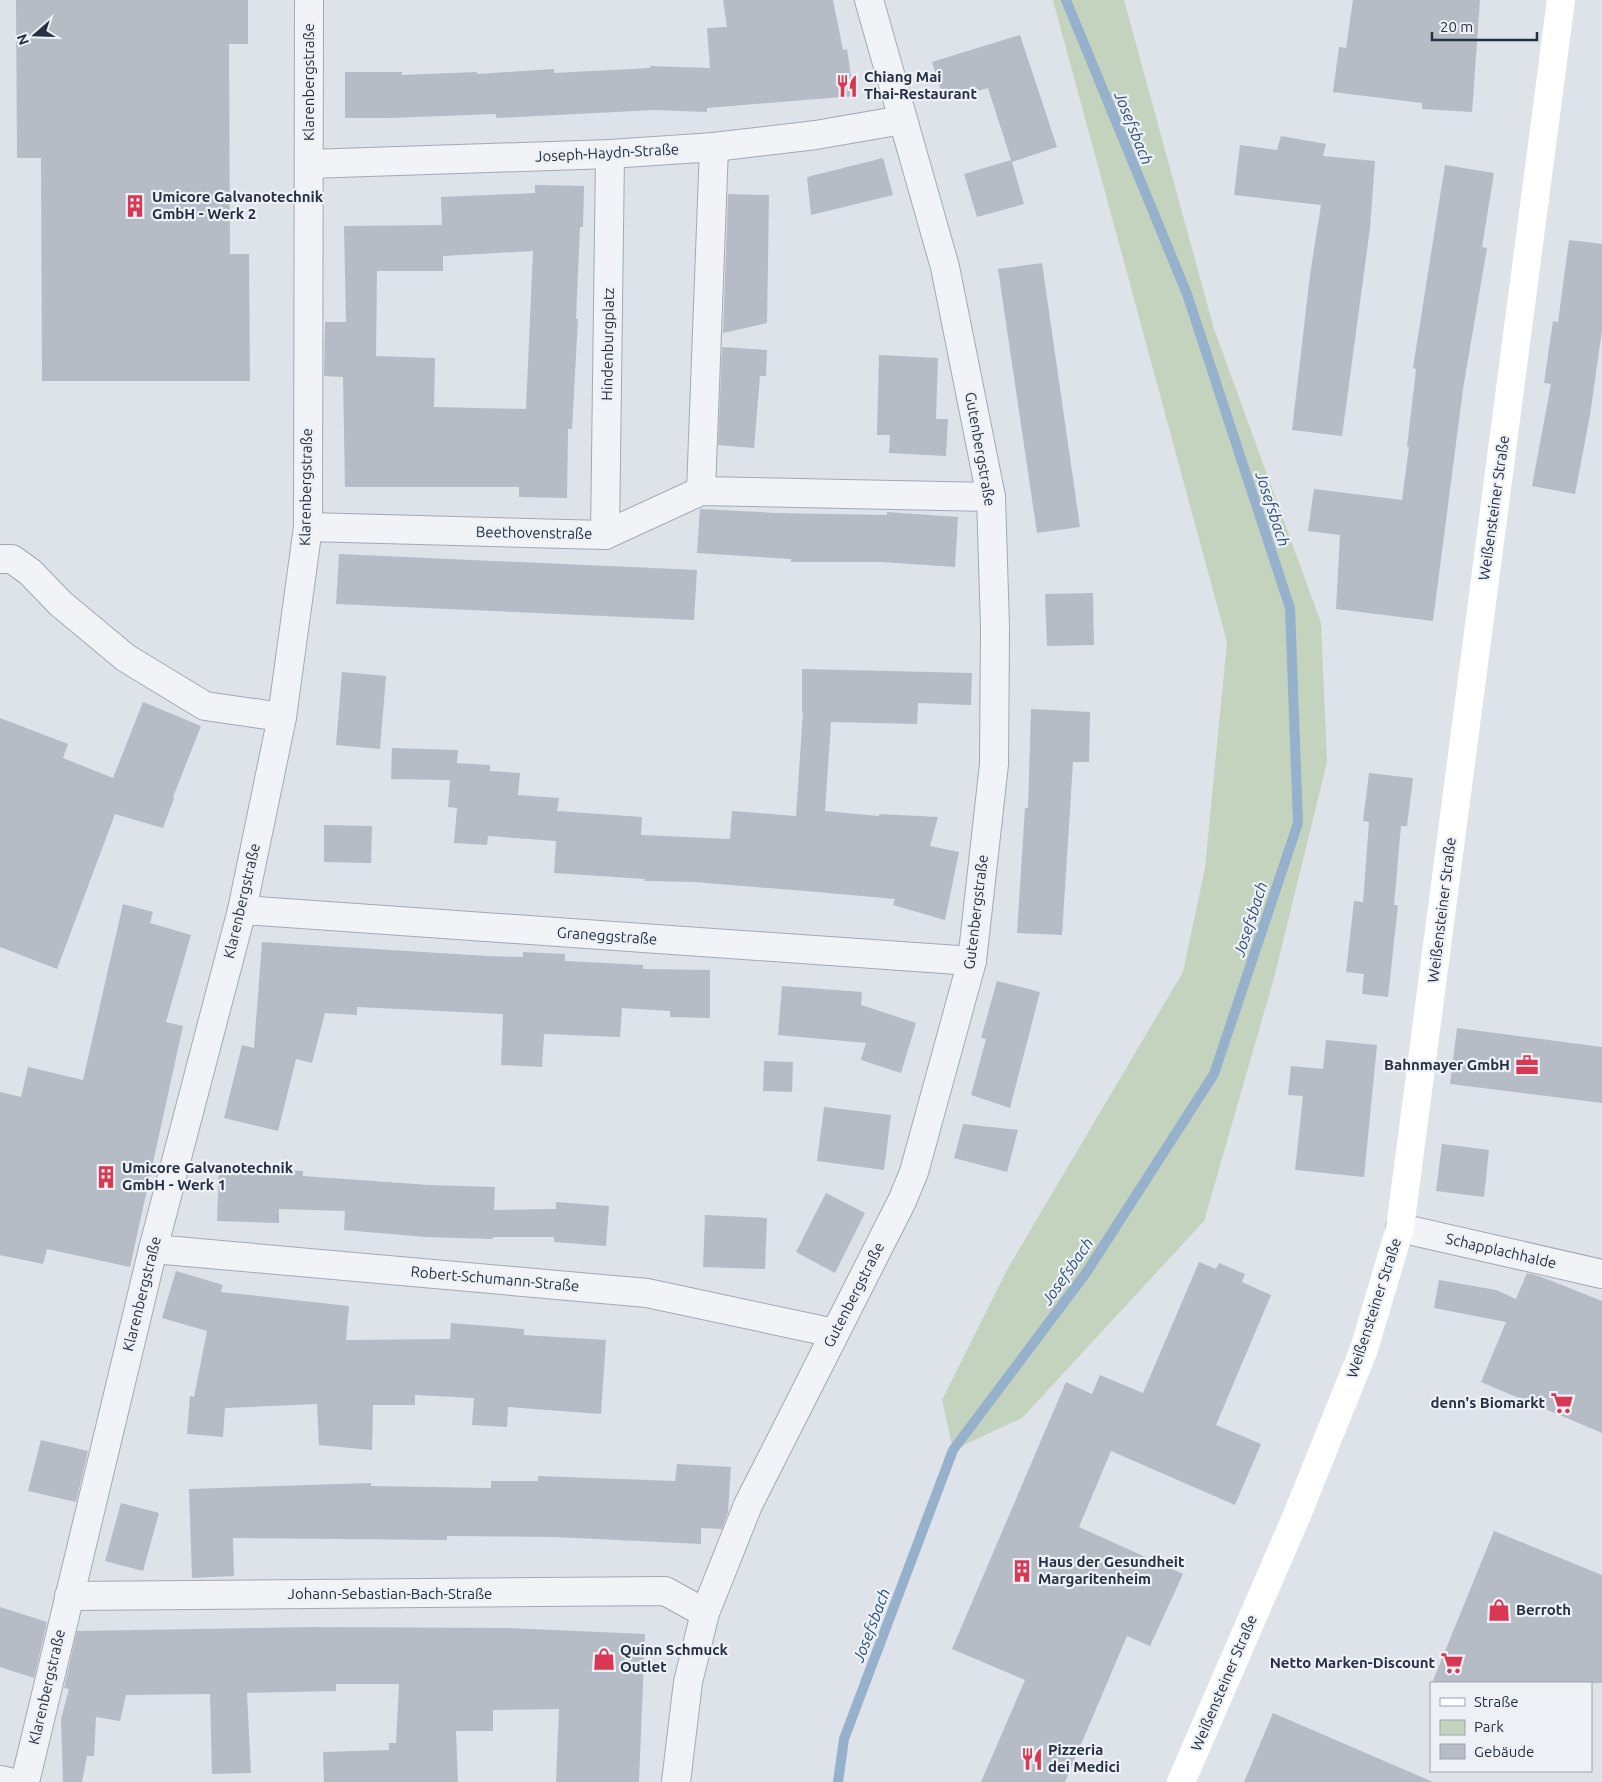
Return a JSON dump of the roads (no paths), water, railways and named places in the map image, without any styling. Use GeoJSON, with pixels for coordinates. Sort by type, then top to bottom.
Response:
{"type":"FeatureCollection","features":[{"type":"Feature","properties":{"kind":"main road","name":"Weißensteiner Straße"},"geometry":{"type":"LineString","coordinates":[[1181,1782],[1297,1515],[1364,1349],[1400,1228],[1561,0]]}},
{"type":"Feature","properties":{"kind":"street","name":"Klarenbergstraße"},"geometry":{"type":"LineString","coordinates":[[25,1782],[153,1249],[242,910],[282,717],[308,527],[309,0]]}},
{"type":"Feature","properties":{"kind":"street","name":"Gutenbergstraße"},"geometry":{"type":"LineString","coordinates":[[676,1782],[688,1682],[705,1613],[748,1506],[902,1201],[914,1172],[972,962],[994,764],[995,627],[991,497],[945,267],[869,0]]}},
{"type":"Feature","properties":{"kind":"street","name":"Joseph-Haydn-Straße"},"geometry":{"type":"LineString","coordinates":[[309,164],[610,154],[714,147],[816,135],[902,120]]}},
{"type":"Feature","properties":{"kind":"street"},"geometry":{"type":"LineString","coordinates":[[701,491],[714,147]]}},
{"type":"Feature","properties":{"kind":"street","name":"Hindenburgplatz"},"geometry":{"type":"LineString","coordinates":[[605,535],[610,154]]}},
{"type":"Feature","properties":{"kind":"street","name":"Beethovenstraße"},"geometry":{"type":"LineString","coordinates":[[308,527],[605,535],[701,491],[991,497]]}},
{"type":"Feature","properties":{"kind":"street"},"geometry":{"type":"LineString","coordinates":[[0,559],[12,559],[30,572],[61,604],[126,658],[205,706],[282,717]]}},
{"type":"Feature","properties":{"kind":"street","name":"Graneggstraße"},"geometry":{"type":"LineString","coordinates":[[242,910],[972,962]]}},
{"type":"Feature","properties":{"kind":"street","name":"Schapplachhalde"},"geometry":{"type":"LineString","coordinates":[[1400,1228],[1602,1274]]}},
{"type":"Feature","properties":{"kind":"street","name":"Robert-Schumann-Straße"},"geometry":{"type":"LineString","coordinates":[[153,1249],[647,1293],[834,1333]]}},
{"type":"Feature","properties":{"kind":"street","name":"Johann-Sebastian-Bach-Straße"},"geometry":{"type":"LineString","coordinates":[[69,1596],[665,1591],[705,1613]]}},
{"type":"Feature","properties":{"kind":"street"},"geometry":{"type":"LineString","coordinates":[[0,1780],[9,1782]]}},
{"type":"Feature","properties":{"kind":"waterway","name":"Josefsbach"},"geometry":{"type":"LineString","coordinates":[[838,1782],[844,1739],[953,1450],[1086,1273],[1214,1074],[1298,823],[1290,608],[1187,294],[1066,0]]}},
{"type":"Feature","properties":{"kind":"place","name":"Chiang Mai Thai-Restaurant"},"geometry":{"type":"Point","coordinates":[847,86]}},
{"type":"Feature","properties":{"kind":"place","name":"Umicore Galvanotechnik GmbH - Werk 2"},"geometry":{"type":"Point","coordinates":[135,206]}},
{"type":"Feature","properties":{"kind":"place","name":"Bahnmayer GmbH"},"geometry":{"type":"Point","coordinates":[1527,1065]}},
{"type":"Feature","properties":{"kind":"place","name":"Umicore Galvanotechnik GmbH - Werk 1"},"geometry":{"type":"Point","coordinates":[106,1177]}},
{"type":"Feature","properties":{"kind":"place","name":"denn's Biomarkt"},"geometry":{"type":"Point","coordinates":[1562,1403]}},
{"type":"Feature","properties":{"kind":"place","name":"Haus der Gesundheit Margaritenheim"},"geometry":{"type":"Point","coordinates":[1022,1571]}},
{"type":"Feature","properties":{"kind":"place","name":"Berroth"},"geometry":{"type":"Point","coordinates":[1499,1610]}},
{"type":"Feature","properties":{"kind":"place","name":"Quinn Schmuck Outlet"},"geometry":{"type":"Point","coordinates":[604,1659]}},
{"type":"Feature","properties":{"kind":"place","name":"Netto Marken-Discount"},"geometry":{"type":"Point","coordinates":[1452,1663]}},
{"type":"Feature","properties":{"kind":"place","name":"Pizzeria dei Medici"},"geometry":{"type":"Point","coordinates":[1032,1759]}}]}
